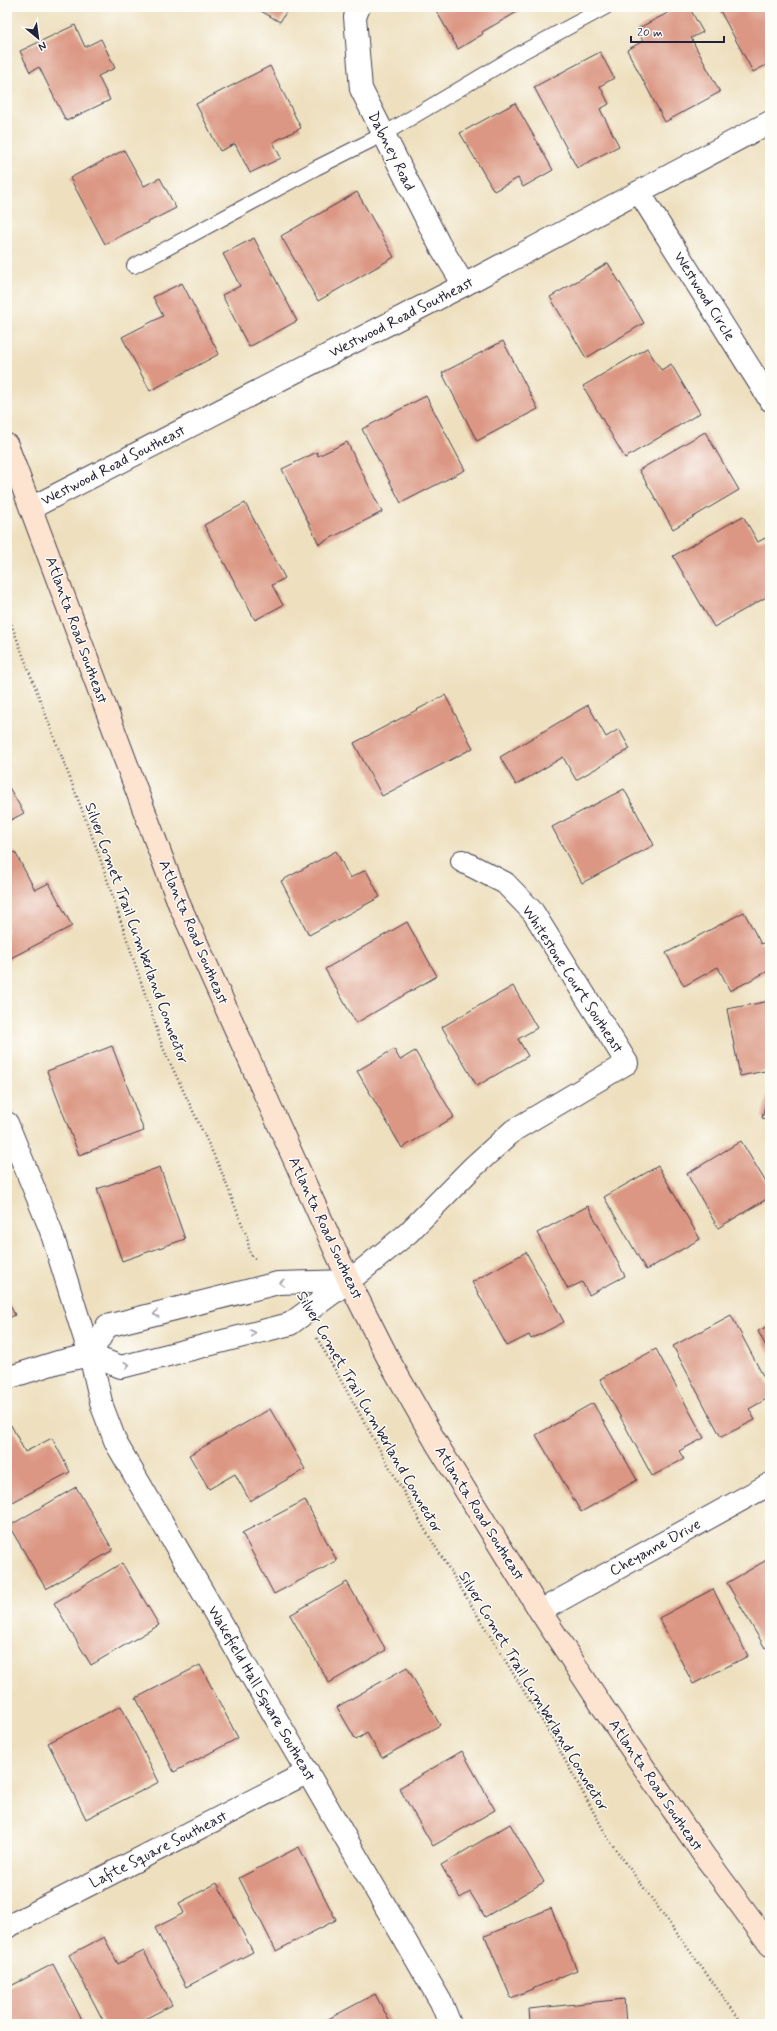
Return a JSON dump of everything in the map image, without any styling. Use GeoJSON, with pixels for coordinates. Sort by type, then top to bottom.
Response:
{"type":"FeatureCollection","features":[{"type":"Feature","properties":{"kind":"main road","name":"Atlanta Road Southeast"},"geometry":{"type":"LineString","coordinates":[[7,446],[180,906],[349,1281],[391,1364],[438,1446],[540,1611],[602,1706],[698,1847],[770,1945]]}},
{"type":"Feature","properties":{"kind":"street","name":"Dabney Road"},"geometry":{"type":"LineString","coordinates":[[359,7],[355,17],[361,89],[439,244],[464,285]]}},
{"type":"Feature","properties":{"kind":"street","name":"Westwood Road Southeast"},"geometry":{"type":"LineString","coordinates":[[31,508],[464,285],[770,122]]}},
{"type":"Feature","properties":{"kind":"street","name":"Westwood Circle"},"geometry":{"type":"LineString","coordinates":[[639,192],[770,400]]}},
{"type":"Feature","properties":{"kind":"street","name":"Whitestone Court Southeast"},"geometry":{"type":"LineString","coordinates":[[349,1281],[408,1233],[472,1168],[514,1130],[627,1063],[533,912],[505,883],[462,861]]}},
{"type":"Feature","properties":{"kind":"street","name":"Wakefield Hall Square Southeast"},"geometry":{"type":"LineString","coordinates":[[7,1123],[50,1228],[90,1355],[102,1406],[116,1443],[441,2002],[450,2024]]}},
{"type":"Feature","properties":{"kind":"street"},"geometry":{"type":"LineString","coordinates":[[90,1355],[107,1326],[278,1283],[349,1281]]}},
{"type":"Feature","properties":{"kind":"street"},"geometry":{"type":"LineString","coordinates":[[7,1378],[58,1362],[90,1355],[122,1367],[290,1324],[349,1281]]}},
{"type":"Feature","properties":{"kind":"street","name":"Cheyanne Drive"},"geometry":{"type":"LineString","coordinates":[[540,1611],[770,1484]]}},
{"type":"Feature","properties":{"kind":"street","name":"Lafite Square Southeast"},"geometry":{"type":"LineString","coordinates":[[7,1927],[308,1772]]}},
{"type":"Feature","properties":{"kind":"lane"},"geometry":{"type":"LineString","coordinates":[[134,266],[316,168],[384,134],[515,56],[606,7]]}},
{"type":"Feature","properties":{"kind":"path","name":"Silver Comet Trail Cumberland Connector"},"geometry":{"type":"LineString","coordinates":[[7,613],[98,852],[163,1048],[220,1168],[247,1237],[250,1254],[278,1283]]}},
{"type":"Feature","properties":{"kind":"path","name":"Silver Comet Trail Cumberland Connector"},"geometry":{"type":"LineString","coordinates":[[303,1314],[421,1523],[555,1742],[609,1840],[743,2024]]}},
{"type":"Feature","properties":{"kind":"building"},"geometry":{"type":"Polygon","coordinates":[[[254,7],[289,7],[280,22],[254,7]]]}},
{"type":"Feature","properties":{"kind":"building"},"geometry":{"type":"Polygon","coordinates":[[[434,7],[526,7],[482,32],[483,34],[458,49],[434,7]]]}},
{"type":"Feature","properties":{"kind":"building"},"geometry":{"type":"Polygon","coordinates":[[[679,7],[689,7],[703,32],[691,38],[720,92],[665,122],[627,50],[643,41],[637,29],[679,7]]]}},
{"type":"Feature","properties":{"kind":"building"},"geometry":{"type":"Polygon","coordinates":[[[718,7],[770,7],[770,63],[753,72],[718,7]]]}},
{"type":"Feature","properties":{"kind":"building"},"geometry":{"type":"Polygon","coordinates":[[[75,25],[85,47],[101,39],[115,68],[98,76],[110,100],[66,121],[39,67],[30,72],[20,51],[75,25]]]}},
{"type":"Feature","properties":{"kind":"building"},"geometry":{"type":"Polygon","coordinates":[[[600,52],[614,78],[600,86],[609,104],[600,109],[619,146],[577,168],[534,87],[600,52]]]}},
{"type":"Feature","properties":{"kind":"building"},"geometry":{"type":"Polygon","coordinates":[[[270,66],[301,128],[273,142],[281,158],[250,173],[235,144],[220,151],[196,104],[270,66]]]}},
{"type":"Feature","properties":{"kind":"building"},"geometry":{"type":"Polygon","coordinates":[[[515,103],[553,170],[523,187],[518,178],[494,191],[460,133],[515,103]]]}},
{"type":"Feature","properties":{"kind":"building"},"geometry":{"type":"Polygon","coordinates":[[[124,150],[144,186],[160,178],[176,208],[105,244],[70,178],[124,150]]]}},
{"type":"Feature","properties":{"kind":"building"},"geometry":{"type":"Polygon","coordinates":[[[357,192],[394,257],[318,301],[281,236],[357,192]]]}},
{"type":"Feature","properties":{"kind":"building"},"geometry":{"type":"Polygon","coordinates":[[[254,238],[297,321],[249,347],[222,295],[240,286],[223,254],[254,238]]]}},
{"type":"Feature","properties":{"kind":"building"},"geometry":{"type":"Polygon","coordinates":[[[608,263],[644,323],[586,358],[550,297],[608,263]]]}},
{"type":"Feature","properties":{"kind":"building"},"geometry":{"type":"Polygon","coordinates":[[[182,283],[219,354],[150,391],[122,337],[163,316],[153,297],[182,283]]]}},
{"type":"Feature","properties":{"kind":"building"},"geometry":{"type":"Polygon","coordinates":[[[503,341],[538,409],[477,441],[442,373],[503,341]]]}},
{"type":"Feature","properties":{"kind":"building"},"geometry":{"type":"Polygon","coordinates":[[[647,348],[661,370],[671,364],[700,413],[625,458],[583,386],[647,348]]]}},
{"type":"Feature","properties":{"kind":"building"},"geometry":{"type":"Polygon","coordinates":[[[426,396],[465,470],[401,503],[362,429],[426,396]]]}},
{"type":"Feature","properties":{"kind":"building"},"geometry":{"type":"Polygon","coordinates":[[[705,432],[739,490],[673,529],[639,470],[705,432]]]}},
{"type":"Feature","properties":{"kind":"building"},"geometry":{"type":"Polygon","coordinates":[[[347,442],[382,512],[319,544],[282,469],[317,452],[318,456],[347,442]]]}},
{"type":"Feature","properties":{"kind":"building"},"geometry":{"type":"Polygon","coordinates":[[[245,503],[285,578],[272,585],[283,605],[255,620],[204,525],[245,503]]]}},
{"type":"Feature","properties":{"kind":"building"},"geometry":{"type":"Polygon","coordinates":[[[743,516],[758,542],[765,538],[770,547],[770,595],[714,627],[673,556],[743,516]]]}},
{"type":"Feature","properties":{"kind":"building"},"geometry":{"type":"Polygon","coordinates":[[[445,695],[473,748],[382,796],[354,743],[445,695]]]}},
{"type":"Feature","properties":{"kind":"building"},"geometry":{"type":"Polygon","coordinates":[[[588,705],[606,737],[619,729],[630,749],[576,780],[563,757],[516,785],[500,757],[588,705]]]}},
{"type":"Feature","properties":{"kind":"building"},"geometry":{"type":"Polygon","coordinates":[[[7,784],[24,813],[7,822],[7,784]]]}},
{"type":"Feature","properties":{"kind":"building"},"geometry":{"type":"Polygon","coordinates":[[[624,789],[654,845],[582,883],[552,827],[624,789]]]}},
{"type":"Feature","properties":{"kind":"building"},"geometry":{"type":"Polygon","coordinates":[[[336,851],[350,878],[366,870],[380,897],[309,935],[281,881],[336,851]]]}},
{"type":"Feature","properties":{"kind":"building"},"geometry":{"type":"Polygon","coordinates":[[[15,852],[35,890],[49,883],[72,926],[7,960],[7,856],[15,852]]]}},
{"type":"Feature","properties":{"kind":"building"},"geometry":{"type":"Polygon","coordinates":[[[744,912],[761,944],[770,940],[770,970],[730,991],[718,967],[684,986],[666,953],[744,912]]]}},
{"type":"Feature","properties":{"kind":"building"},"geometry":{"type":"Polygon","coordinates":[[[407,922],[437,976],[356,1023],[325,969],[407,922]]]}},
{"type":"Feature","properties":{"kind":"building"},"geometry":{"type":"Polygon","coordinates":[[[513,986],[537,1028],[518,1039],[528,1056],[477,1086],[442,1027],[513,986]]]}},
{"type":"Feature","properties":{"kind":"building"},"geometry":{"type":"Polygon","coordinates":[[[770,1001],[770,1070],[740,1076],[727,1009],[770,1001]]]}},
{"type":"Feature","properties":{"kind":"building"},"geometry":{"type":"Polygon","coordinates":[[[112,1046],[144,1131],[79,1155],[47,1071],[112,1046]]]}},
{"type":"Feature","properties":{"kind":"building"},"geometry":{"type":"Polygon","coordinates":[[[394,1049],[400,1060],[415,1051],[454,1117],[402,1148],[357,1071],[394,1049]]]}},
{"type":"Feature","properties":{"kind":"building"},"geometry":{"type":"Polygon","coordinates":[[[769,1088],[770,1089],[770,1120],[762,1118],[769,1088]]]}},
{"type":"Feature","properties":{"kind":"building"},"geometry":{"type":"Polygon","coordinates":[[[741,1141],[770,1189],[770,1197],[718,1228],[687,1174],[741,1141]]]}},
{"type":"Feature","properties":{"kind":"building"},"geometry":{"type":"Polygon","coordinates":[[[658,1166],[700,1239],[646,1270],[604,1197],[658,1166]]]}},
{"type":"Feature","properties":{"kind":"building"},"geometry":{"type":"Polygon","coordinates":[[[160,1167],[185,1239],[122,1261],[97,1189],[160,1167]]]}},
{"type":"Feature","properties":{"kind":"building"},"geometry":{"type":"Polygon","coordinates":[[[588,1206],[625,1276],[589,1295],[582,1282],[568,1289],[537,1233],[588,1206]]]}},
{"type":"Feature","properties":{"kind":"building"},"geometry":{"type":"Polygon","coordinates":[[[526,1252],[564,1322],[531,1339],[529,1335],[507,1346],[472,1282],[526,1252]]]}},
{"type":"Feature","properties":{"kind":"building"},"geometry":{"type":"Polygon","coordinates":[[[7,1299],[15,1315],[7,1319],[7,1299]]]}},
{"type":"Feature","properties":{"kind":"building"},"geometry":{"type":"Polygon","coordinates":[[[731,1315],[770,1389],[770,1397],[749,1409],[755,1420],[721,1437],[673,1346],[731,1315]]]}},
{"type":"Feature","properties":{"kind":"building"},"geometry":{"type":"Polygon","coordinates":[[[770,1325],[770,1354],[758,1331],[770,1325]]]}},
{"type":"Feature","properties":{"kind":"building"},"geometry":{"type":"Polygon","coordinates":[[[656,1349],[704,1438],[679,1451],[684,1459],[652,1476],[600,1379],[656,1349]]]}},
{"type":"Feature","properties":{"kind":"building"},"geometry":{"type":"Polygon","coordinates":[[[593,1403],[637,1480],[581,1512],[536,1435],[593,1403]]]}},
{"type":"Feature","properties":{"kind":"building"},"geometry":{"type":"Polygon","coordinates":[[[270,1409],[305,1469],[250,1501],[235,1474],[209,1489],[189,1455],[270,1409]]]}},
{"type":"Feature","properties":{"kind":"building"},"geometry":{"type":"Polygon","coordinates":[[[11,1425],[25,1452],[52,1438],[70,1472],[7,1505],[7,1427],[11,1425]]]}},
{"type":"Feature","properties":{"kind":"building"},"geometry":{"type":"Polygon","coordinates":[[[76,1487],[113,1550],[46,1589],[9,1526],[76,1487]]]}},
{"type":"Feature","properties":{"kind":"building"},"geometry":{"type":"Polygon","coordinates":[[[305,1500],[337,1561],[274,1594],[242,1533],[305,1500]]]}},
{"type":"Feature","properties":{"kind":"building"},"geometry":{"type":"Polygon","coordinates":[[[770,1558],[770,1645],[765,1648],[727,1583],[770,1558]]]}},
{"type":"Feature","properties":{"kind":"building"},"geometry":{"type":"Polygon","coordinates":[[[122,1563],[159,1625],[91,1665],[54,1603],[122,1563]]]}},
{"type":"Feature","properties":{"kind":"building"},"geometry":{"type":"Polygon","coordinates":[[[347,1582],[386,1650],[329,1683],[290,1615],[347,1582]]]}},
{"type":"Feature","properties":{"kind":"building"},"geometry":{"type":"Polygon","coordinates":[[[713,1589],[748,1656],[693,1684],[659,1618],[713,1589]]]}},
{"type":"Feature","properties":{"kind":"building"},"geometry":{"type":"Polygon","coordinates":[[[200,1665],[238,1738],[174,1772],[136,1698],[200,1665]]]}},
{"type":"Feature","properties":{"kind":"building"},"geometry":{"type":"Polygon","coordinates":[[[407,1667],[440,1725],[382,1758],[367,1733],[356,1740],[337,1707],[407,1667]]]}},
{"type":"Feature","properties":{"kind":"building"},"geometry":{"type":"Polygon","coordinates":[[[121,1706],[159,1782],[86,1819],[48,1743],[121,1706]]]}},
{"type":"Feature","properties":{"kind":"building"},"geometry":{"type":"Polygon","coordinates":[[[462,1751],[495,1810],[433,1846],[399,1788],[462,1751]]]}},
{"type":"Feature","properties":{"kind":"building"},"geometry":{"type":"Polygon","coordinates":[[[510,1824],[544,1882],[485,1917],[470,1892],[460,1898],[441,1865],[510,1824]]]}},
{"type":"Feature","properties":{"kind":"building"},"geometry":{"type":"Polygon","coordinates":[[[299,1847],[336,1920],[276,1951],[239,1878],[299,1847]]]}},
{"type":"Feature","properties":{"kind":"building"},"geometry":{"type":"Polygon","coordinates":[[[217,1883],[253,1952],[186,1987],[155,1928],[184,1913],[179,1903],[217,1883]]]}},
{"type":"Feature","properties":{"kind":"building"},"geometry":{"type":"Polygon","coordinates":[[[551,1908],[577,1970],[511,1998],[485,1936],[551,1908]]]}},
{"type":"Feature","properties":{"kind":"building"},"geometry":{"type":"Polygon","coordinates":[[[104,1937],[118,1964],[144,1951],[172,2005],[135,2024],[105,2024],[69,1955],[104,1937]]]}},
{"type":"Feature","properties":{"kind":"building"},"geometry":{"type":"Polygon","coordinates":[[[53,1964],[84,2024],[7,2024],[7,1988],[53,1964]]]}},
{"type":"Feature","properties":{"kind":"building"},"geometry":{"type":"Polygon","coordinates":[[[375,1994],[391,2024],[319,2024],[375,1994]]]}},
{"type":"Feature","properties":{"kind":"building"},"geometry":{"type":"Polygon","coordinates":[[[624,1999],[626,2024],[530,2024],[529,2009],[624,1999]]]}}]}
